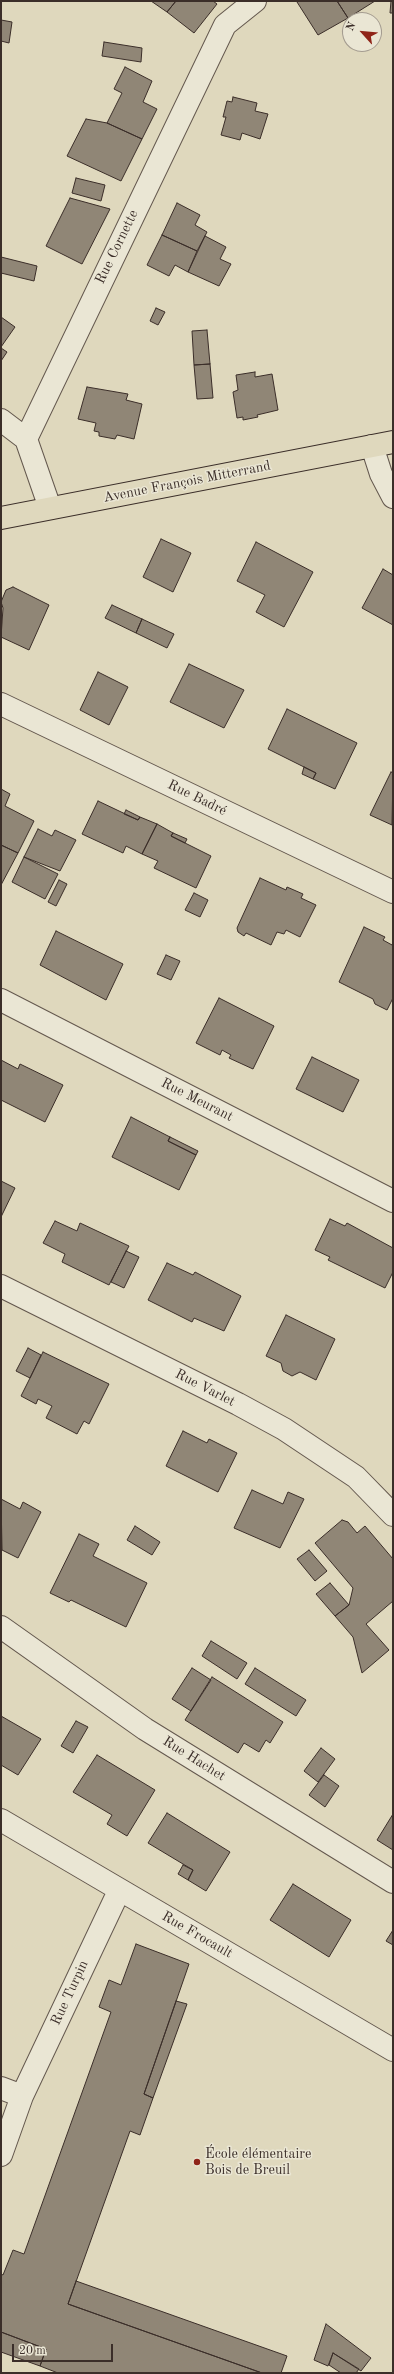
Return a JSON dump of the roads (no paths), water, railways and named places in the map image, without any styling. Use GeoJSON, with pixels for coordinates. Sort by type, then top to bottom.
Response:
{"type":"FeatureCollection","features":[{"type":"Feature","properties":{"kind":"main road","name":"Avenue François Mitterrand"},"geometry":{"type":"LineString","coordinates":[[1,518],[383,444]]}},
{"type":"Feature","properties":{"kind":"street","name":"Rue Cornette"},"geometry":{"type":"LineString","coordinates":[[26,439],[225,25],[255,1]]}},
{"type":"Feature","properties":{"kind":"street"},"geometry":{"type":"LineString","coordinates":[[1,420],[26,439],[50,508]]}},
{"type":"Feature","properties":{"kind":"street"},"geometry":{"type":"LineString","coordinates":[[383,444],[383,479],[393,497]]}},
{"type":"Feature","properties":{"kind":"street","name":"Rue Badré"},"geometry":{"type":"LineString","coordinates":[[1,704],[393,892]]}},
{"type":"Feature","properties":{"kind":"street","name":"Rue Meurant"},"geometry":{"type":"LineString","coordinates":[[1,1000],[393,1201]]}},
{"type":"Feature","properties":{"kind":"street","name":"Rue Varlet"},"geometry":{"type":"LineString","coordinates":[[1,1286],[238,1404],[284,1429],[356,1477],[393,1515]]}},
{"type":"Feature","properties":{"kind":"street","name":"Rue Hachet"},"geometry":{"type":"LineString","coordinates":[[1,1627],[145,1729],[393,1882]]}},
{"type":"Feature","properties":{"kind":"street","name":"Rue Frocault"},"geometry":{"type":"LineString","coordinates":[[1,1820],[119,1891],[393,2050]]}},
{"type":"Feature","properties":{"kind":"street","name":"Rue Turpin"},"geometry":{"type":"LineString","coordinates":[[1,2155],[22,2096],[119,1891]]}},
{"type":"Feature","properties":{"kind":"street"},"geometry":{"type":"LineString","coordinates":[[1,2088],[22,2096]]}},
{"type":"Feature","properties":{"kind":"place","name":"École élémentaire Bois de Breuil"},"geometry":{"type":"Point","coordinates":[197,2162]}}]}
